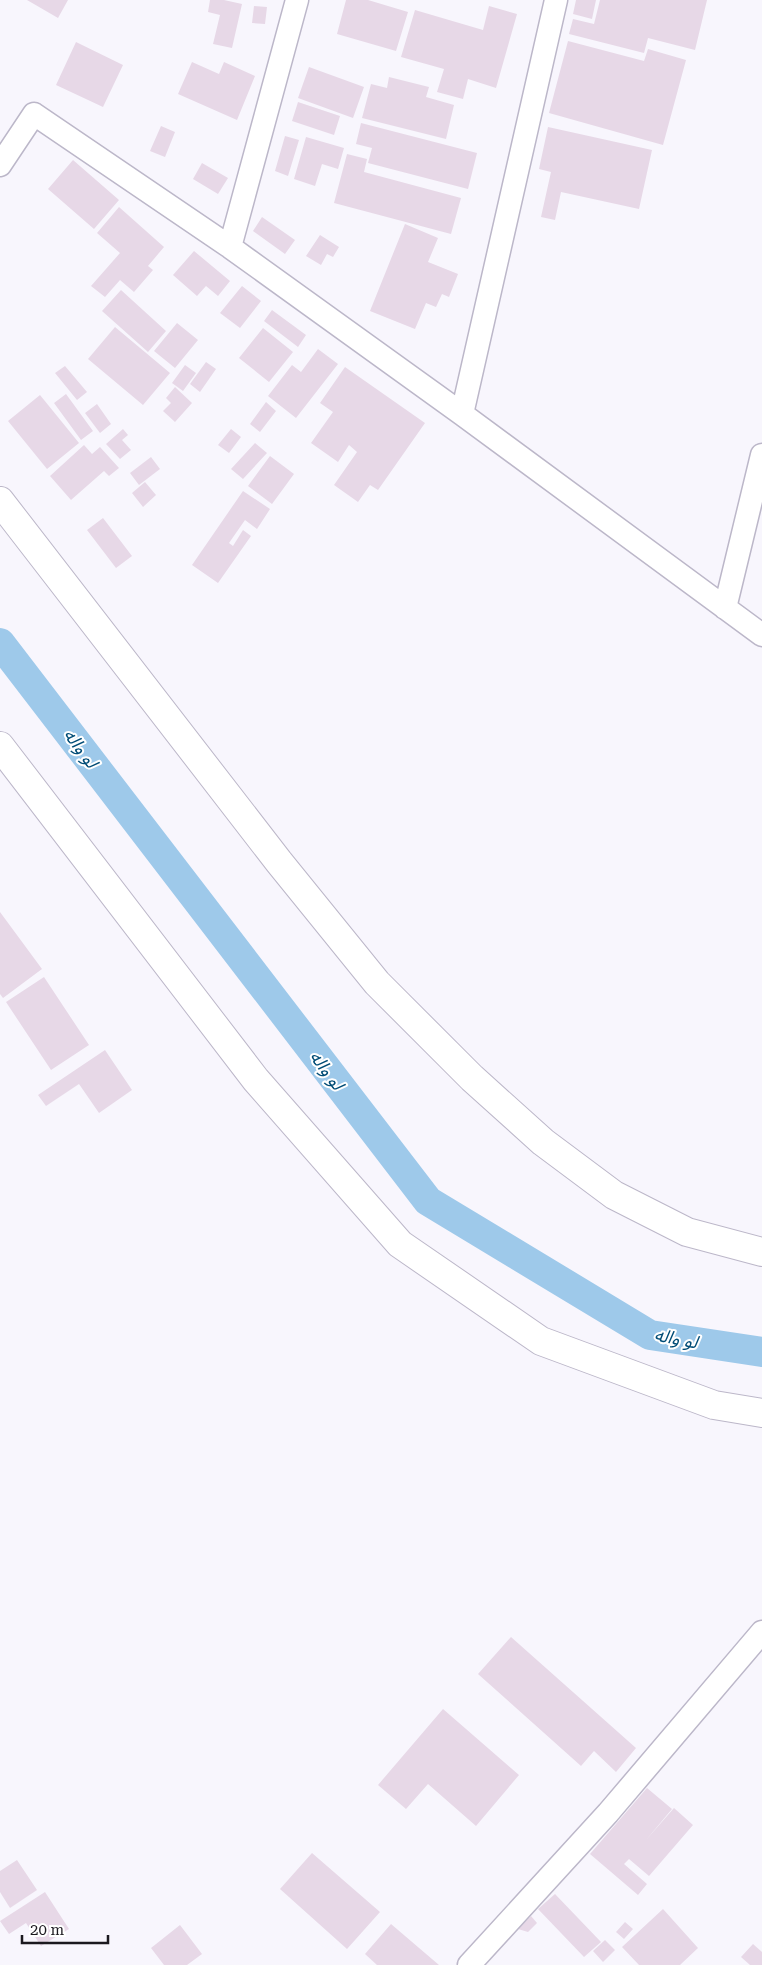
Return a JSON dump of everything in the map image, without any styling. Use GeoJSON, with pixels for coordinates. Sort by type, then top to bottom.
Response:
{"type":"FeatureCollection","features":[{"type":"Feature","properties":{"kind":"street"},"geometry":{"type":"LineString","coordinates":[[230,247],[297,0]]}},
{"type":"Feature","properties":{"kind":"street"},"geometry":{"type":"LineString","coordinates":[[462,414],[556,0]]}},
{"type":"Feature","properties":{"kind":"street"},"geometry":{"type":"LineString","coordinates":[[0,165],[34,114],[230,247],[462,414],[762,635]]}},
{"type":"Feature","properties":{"kind":"street"},"geometry":{"type":"LineString","coordinates":[[725,608],[762,455]]}},
{"type":"Feature","properties":{"kind":"street"},"geometry":{"type":"LineString","coordinates":[[0,501],[279,862],[377,983],[472,1078],[544,1142],[614,1195],[687,1232],[762,1252]]}},
{"type":"Feature","properties":{"kind":"street"},"geometry":{"type":"LineString","coordinates":[[0,746],[256,1080],[400,1244],[541,1341],[714,1405],[762,1412]]}},
{"type":"Feature","properties":{"kind":"street"},"geometry":{"type":"LineString","coordinates":[[469,1965],[608,1813],[762,1632]]}},
{"type":"Feature","properties":{"kind":"building"},"geometry":{"type":"Polygon","coordinates":[[[27,0],[68,0],[58,18],[27,0]]]}},
{"type":"Feature","properties":{"kind":"building"},"geometry":{"type":"Polygon","coordinates":[[[210,0],[224,0],[242,4],[232,48],[213,44],[220,15],[208,12],[210,0]]]}},
{"type":"Feature","properties":{"kind":"building"},"geometry":{"type":"Polygon","coordinates":[[[346,0],[368,0],[408,12],[396,51],[337,34],[346,0]]]}},
{"type":"Feature","properties":{"kind":"building"},"geometry":{"type":"Polygon","coordinates":[[[576,0],[596,0],[592,19],[573,14],[576,0]]]}},
{"type":"Feature","properties":{"kind":"building"},"geometry":{"type":"Polygon","coordinates":[[[600,0],[707,0],[695,50],[648,38],[644,53],[569,34],[573,19],[594,24],[600,0]]]}},
{"type":"Feature","properties":{"kind":"building"},"geometry":{"type":"Polygon","coordinates":[[[254,6],[267,7],[265,24],[252,23],[254,6]]]}},
{"type":"Feature","properties":{"kind":"building"},"geometry":{"type":"Polygon","coordinates":[[[489,6],[517,14],[496,88],[468,79],[463,99],[437,92],[444,69],[401,57],[415,10],[483,30],[489,6]]]}},
{"type":"Feature","properties":{"kind":"building"},"geometry":{"type":"Polygon","coordinates":[[[568,41],[644,61],[648,49],[686,60],[663,145],[549,113],[568,41]]]}},
{"type":"Feature","properties":{"kind":"building"},"geometry":{"type":"Polygon","coordinates":[[[76,42],[123,65],[103,107],[56,85],[76,42]]]}},
{"type":"Feature","properties":{"kind":"building"},"geometry":{"type":"Polygon","coordinates":[[[192,62],[219,74],[224,62],[255,76],[237,120],[178,94],[192,62]]]}},
{"type":"Feature","properties":{"kind":"building"},"geometry":{"type":"Polygon","coordinates":[[[309,67],[364,87],[353,118],[298,98],[309,67]]]}},
{"type":"Feature","properties":{"kind":"building"},"geometry":{"type":"Polygon","coordinates":[[[389,77],[429,87],[426,97],[454,105],[446,139],[362,118],[371,84],[387,88],[389,77]]]}},
{"type":"Feature","properties":{"kind":"building"},"geometry":{"type":"Polygon","coordinates":[[[298,102],[340,116],[334,135],[292,121],[298,102]]]}},
{"type":"Feature","properties":{"kind":"building"},"geometry":{"type":"Polygon","coordinates":[[[361,123],[477,153],[468,189],[368,163],[372,148],[356,144],[361,123]]]}},
{"type":"Feature","properties":{"kind":"building"},"geometry":{"type":"Polygon","coordinates":[[[161,126],[175,132],[165,157],[150,151],[161,126]]]}},
{"type":"Feature","properties":{"kind":"building"},"geometry":{"type":"Polygon","coordinates":[[[548,127],[652,150],[639,209],[561,192],[555,220],[541,217],[551,172],[539,169],[548,127]]]}},
{"type":"Feature","properties":{"kind":"building"},"geometry":{"type":"Polygon","coordinates":[[[285,136],[299,140],[288,176],[275,171],[285,136]]]}},
{"type":"Feature","properties":{"kind":"building"},"geometry":{"type":"Polygon","coordinates":[[[306,137],[344,148],[338,169],[322,164],[315,186],[294,179],[306,137]]]}},
{"type":"Feature","properties":{"kind":"building"},"geometry":{"type":"Polygon","coordinates":[[[347,154],[367,159],[364,172],[461,198],[451,234],[334,203],[347,154]]]}},
{"type":"Feature","properties":{"kind":"building"},"geometry":{"type":"Polygon","coordinates":[[[73,160],[119,200],[94,229],[48,189],[73,160]]]}},
{"type":"Feature","properties":{"kind":"building"},"geometry":{"type":"Polygon","coordinates":[[[202,163],[228,178],[218,194],[193,179],[202,163]]]}},
{"type":"Feature","properties":{"kind":"building"},"geometry":{"type":"Polygon","coordinates":[[[119,207],[164,247],[148,266],[153,270],[134,292],[120,280],[105,297],[91,286],[120,253],[97,233],[119,207]]]}},
{"type":"Feature","properties":{"kind":"building"},"geometry":{"type":"Polygon","coordinates":[[[262,217],[295,240],[285,254],[253,231],[262,217]]]}},
{"type":"Feature","properties":{"kind":"building"},"geometry":{"type":"Polygon","coordinates":[[[405,224],[438,238],[428,262],[458,274],[449,297],[442,294],[436,307],[426,303],[415,329],[370,311],[405,224]]]}},
{"type":"Feature","properties":{"kind":"building"},"geometry":{"type":"Polygon","coordinates":[[[320,235],[339,247],[333,257],[327,254],[321,265],[306,256],[320,235]]]}},
{"type":"Feature","properties":{"kind":"building"},"geometry":{"type":"Polygon","coordinates":[[[194,251],[230,281],[218,296],[206,286],[197,296],[173,275],[194,251]]]}},
{"type":"Feature","properties":{"kind":"building"},"geometry":{"type":"Polygon","coordinates":[[[242,286],[261,301],[240,328],[220,313],[242,286]]]}},
{"type":"Feature","properties":{"kind":"building"},"geometry":{"type":"Polygon","coordinates":[[[121,290],[166,331],[148,352],[102,311],[121,290]]]}},
{"type":"Feature","properties":{"kind":"building"},"geometry":{"type":"Polygon","coordinates":[[[272,310],[306,335],[298,347],[264,321],[272,310]]]}},
{"type":"Feature","properties":{"kind":"building"},"geometry":{"type":"Polygon","coordinates":[[[177,323],[198,340],[175,368],[154,351],[177,323]]]}},
{"type":"Feature","properties":{"kind":"building"},"geometry":{"type":"Polygon","coordinates":[[[115,327],[170,373],[143,405],[88,359],[115,327]]]}},
{"type":"Feature","properties":{"kind":"building"},"geometry":{"type":"Polygon","coordinates":[[[263,328],[293,352],[269,382],[239,358],[263,328]]]}},
{"type":"Feature","properties":{"kind":"building"},"geometry":{"type":"Polygon","coordinates":[[[318,349],[338,364],[296,418],[268,396],[292,365],[301,372],[318,349]]]}},
{"type":"Feature","properties":{"kind":"building"},"geometry":{"type":"Polygon","coordinates":[[[206,362],[216,369],[200,392],[190,384],[206,362]]]}},
{"type":"Feature","properties":{"kind":"building"},"geometry":{"type":"Polygon","coordinates":[[[185,365],[196,373],[183,391],[172,383],[185,365]]]}},
{"type":"Feature","properties":{"kind":"building"},"geometry":{"type":"Polygon","coordinates":[[[65,366],[87,392],[77,400],[55,373],[65,366]]]}},
{"type":"Feature","properties":{"kind":"building"},"geometry":{"type":"Polygon","coordinates":[[[345,367],[425,423],[378,490],[370,485],[358,502],[334,485],[357,452],[349,445],[338,462],[311,443],[333,412],[320,403],[345,367]]]}},
{"type":"Feature","properties":{"kind":"building"},"geometry":{"type":"Polygon","coordinates":[[[175,387],[192,403],[175,422],[163,411],[171,403],[166,398],[175,387]]]}},
{"type":"Feature","properties":{"kind":"building"},"geometry":{"type":"Polygon","coordinates":[[[66,394],[93,431],[81,440],[54,403],[66,394]]]}},
{"type":"Feature","properties":{"kind":"building"},"geometry":{"type":"Polygon","coordinates":[[[40,395],[79,443],[47,469],[8,421],[40,395]]]}},
{"type":"Feature","properties":{"kind":"building"},"geometry":{"type":"Polygon","coordinates":[[[266,402],[276,411],[260,432],[250,424],[266,402]]]}},
{"type":"Feature","properties":{"kind":"building"},"geometry":{"type":"Polygon","coordinates":[[[97,404],[111,424],[100,433],[85,413],[97,404]]]}},
{"type":"Feature","properties":{"kind":"building"},"geometry":{"type":"Polygon","coordinates":[[[123,429],[128,435],[122,440],[131,450],[120,459],[106,444],[123,429]]]}},
{"type":"Feature","properties":{"kind":"building"},"geometry":{"type":"Polygon","coordinates":[[[231,429],[241,437],[229,453],[218,445],[231,429]]]}},
{"type":"Feature","properties":{"kind":"building"},"geometry":{"type":"Polygon","coordinates":[[[255,443],[267,453],[243,479],[231,469],[255,443]]]}},
{"type":"Feature","properties":{"kind":"building"},"geometry":{"type":"Polygon","coordinates":[[[84,445],[92,454],[100,447],[119,468],[109,476],[104,471],[71,500],[50,476],[84,445]]]}},
{"type":"Feature","properties":{"kind":"building"},"geometry":{"type":"Polygon","coordinates":[[[270,456],[294,474],[272,504],[248,486],[270,456]]]}},
{"type":"Feature","properties":{"kind":"building"},"geometry":{"type":"Polygon","coordinates":[[[151,457],[160,469],[139,485],[130,473],[151,457]]]}},
{"type":"Feature","properties":{"kind":"building"},"geometry":{"type":"Polygon","coordinates":[[[145,482],[156,495],[143,507],[132,493],[145,482]]]}},
{"type":"Feature","properties":{"kind":"building"},"geometry":{"type":"Polygon","coordinates":[[[243,491],[270,509],[257,529],[245,520],[229,543],[233,546],[243,530],[251,536],[218,583],[192,565],[243,491]]]}},
{"type":"Feature","properties":{"kind":"building"},"geometry":{"type":"Polygon","coordinates":[[[103,518],[132,556],[116,568],[87,530],[103,518]]]}},
{"type":"Feature","properties":{"kind":"building"},"geometry":{"type":"Polygon","coordinates":[[[0,912],[42,969],[3,998],[0,994],[0,912]]]}},
{"type":"Feature","properties":{"kind":"building"},"geometry":{"type":"Polygon","coordinates":[[[44,977],[89,1045],[51,1070],[6,1002],[44,977]]]}},
{"type":"Feature","properties":{"kind":"building"},"geometry":{"type":"Polygon","coordinates":[[[105,1050],[132,1090],[99,1113],[79,1084],[46,1106],[38,1095],[105,1050]]]}},
{"type":"Feature","properties":{"kind":"building"},"geometry":{"type":"Polygon","coordinates":[[[511,1637],[636,1748],[616,1772],[594,1751],[581,1766],[478,1674],[511,1637]]]}},
{"type":"Feature","properties":{"kind":"building"},"geometry":{"type":"Polygon","coordinates":[[[443,1709],[519,1775],[476,1826],[428,1784],[406,1809],[378,1785],[443,1709]]]}},
{"type":"Feature","properties":{"kind":"building"},"geometry":{"type":"Polygon","coordinates":[[[647,1788],[672,1809],[646,1840],[674,1808],[693,1825],[649,1876],[629,1859],[624,1864],[647,1884],[638,1895],[590,1854],[647,1788]]]}},
{"type":"Feature","properties":{"kind":"building"},"geometry":{"type":"Polygon","coordinates":[[[312,1853],[380,1912],[347,1949],[280,1889],[312,1853]]]}},
{"type":"Feature","properties":{"kind":"building"},"geometry":{"type":"Polygon","coordinates":[[[17,1860],[37,1890],[10,1908],[0,1892],[0,1871],[17,1860]]]}},
{"type":"Feature","properties":{"kind":"building"},"geometry":{"type":"Polygon","coordinates":[[[45,1892],[69,1929],[41,1946],[26,1923],[9,1934],[0,1921],[45,1892]]]}},
{"type":"Feature","properties":{"kind":"building"},"geometry":{"type":"Polygon","coordinates":[[[555,1894],[601,1942],[584,1957],[538,1909],[555,1894]]]}},
{"type":"Feature","properties":{"kind":"building"},"geometry":{"type":"Polygon","coordinates":[[[663,1909],[698,1948],[680,1965],[639,1965],[622,1947],[663,1909]]]}},
{"type":"Feature","properties":{"kind":"building"},"geometry":{"type":"Polygon","coordinates":[[[531,1916],[537,1923],[528,1932],[518,1929],[531,1916]]]}},
{"type":"Feature","properties":{"kind":"building"},"geometry":{"type":"Polygon","coordinates":[[[625,1922],[633,1929],[624,1939],[616,1932],[625,1922]]]}},
{"type":"Feature","properties":{"kind":"building"},"geometry":{"type":"Polygon","coordinates":[[[391,1924],[439,1965],[377,1965],[365,1954],[391,1924]]]}},
{"type":"Feature","properties":{"kind":"building"},"geometry":{"type":"Polygon","coordinates":[[[180,1925],[202,1954],[187,1965],[164,1965],[151,1948],[180,1925]]]}},
{"type":"Feature","properties":{"kind":"building"},"geometry":{"type":"Polygon","coordinates":[[[605,1940],[615,1950],[603,1962],[593,1951],[605,1940]]]}},
{"type":"Feature","properties":{"kind":"building"},"geometry":{"type":"Polygon","coordinates":[[[753,1944],[762,1952],[762,1965],[750,1965],[741,1957],[753,1944]]]}},
{"type":"Feature","properties":{"kind":"waterway","name":"لو واله"},"geometry":{"type":"LineString","coordinates":[[0,643],[428,1201],[650,1335],[762,1352]]}}]}
